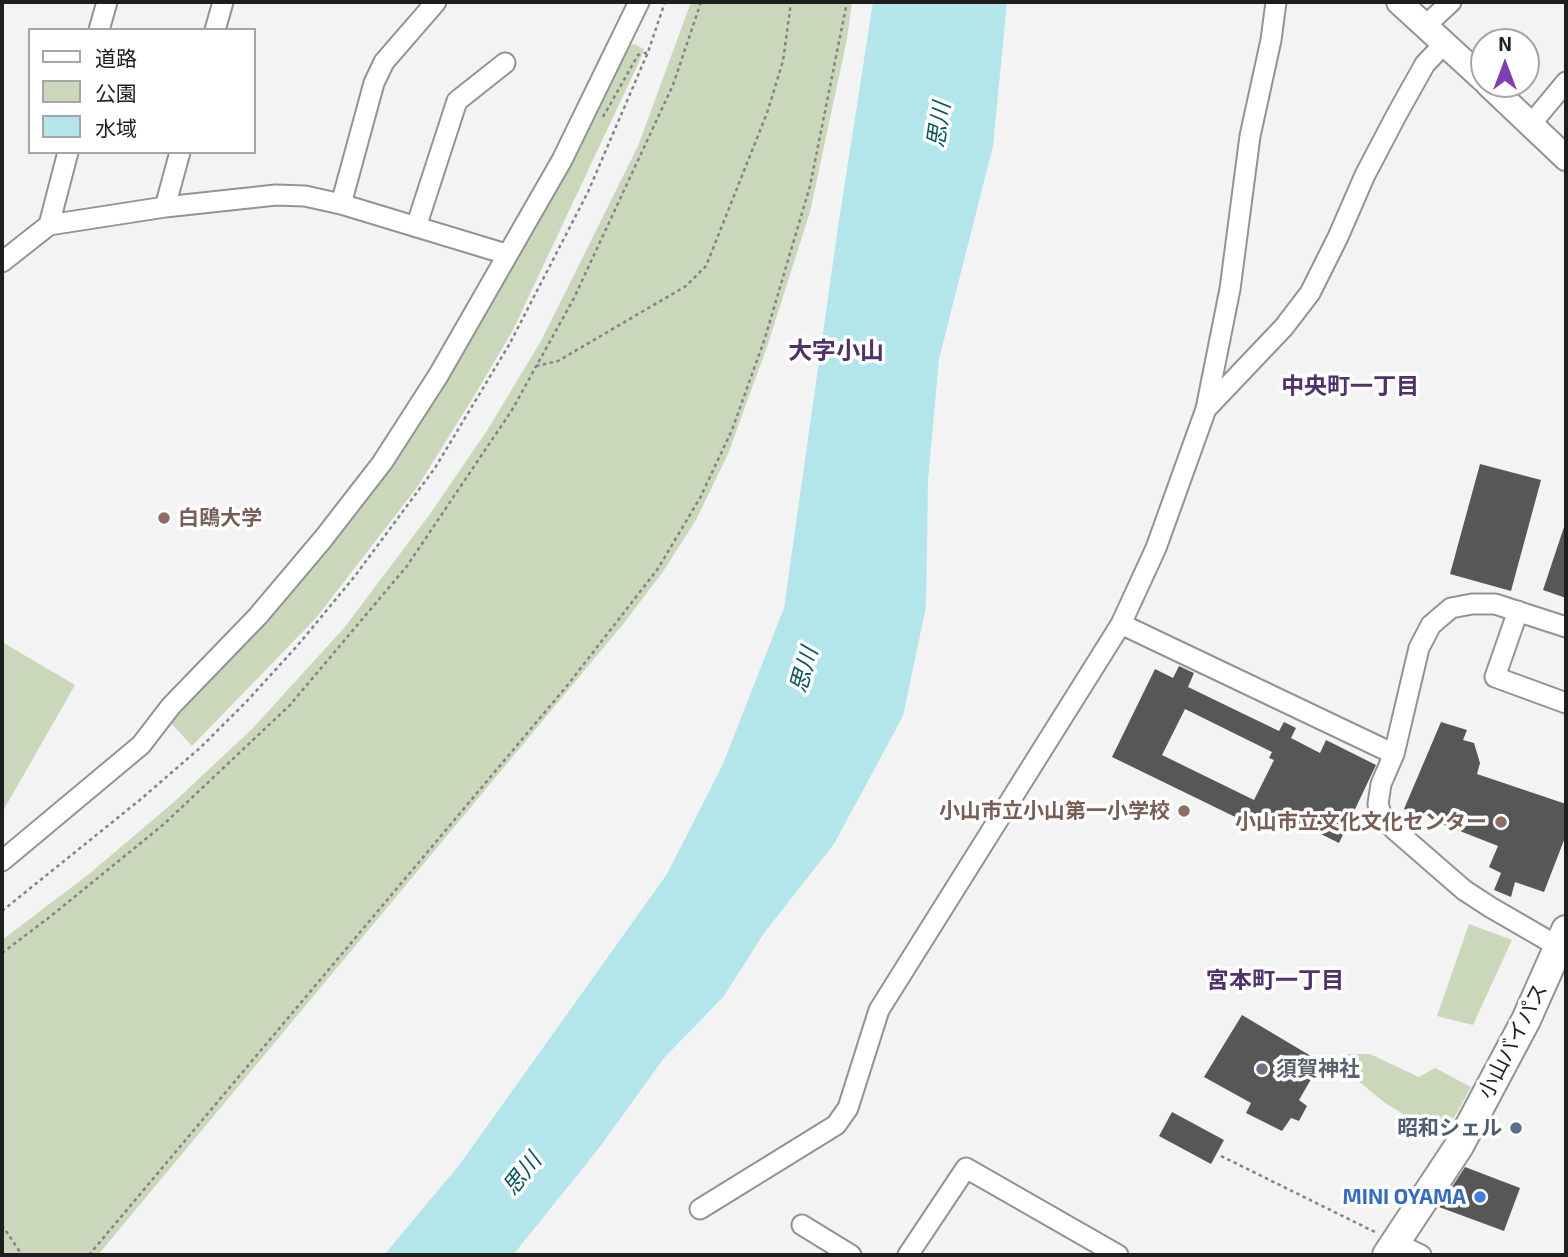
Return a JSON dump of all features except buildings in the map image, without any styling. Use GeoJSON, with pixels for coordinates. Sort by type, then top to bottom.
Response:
{"type":"FeatureCollection","features":[{"type":"Feature","properties":{"kind":"highway","name":"小山バイパス"},"geometry":{"type":"LineString","coordinates":[[1392,1249],[1459,1146],[1564,943]]}},
{"type":"Feature","properties":{"kind":"main road"},"geometry":{"type":"LineString","coordinates":[[1401,2],[1470,67]]}},
{"type":"Feature","properties":{"kind":"main road"},"geometry":{"type":"LineString","coordinates":[[1503,98],[1566,158]]}},
{"type":"Feature","properties":{"kind":"street"},"geometry":{"type":"LineString","coordinates":[[100,28],[107,2]]}},
{"type":"Feature","properties":{"kind":"street"},"geometry":{"type":"LineString","coordinates":[[216,28],[223,2]]}},
{"type":"Feature","properties":{"kind":"street"},"geometry":{"type":"LineString","coordinates":[[341,204],[374,83],[384,62],[436,2]]}},
{"type":"Feature","properties":{"kind":"street"},"geometry":{"type":"LineString","coordinates":[[2,861],[141,745],[171,706],[258,616],[382,463],[411,421],[562,159],[639,2]]}},
{"type":"Feature","properties":{"kind":"street"},"geometry":{"type":"LineString","coordinates":[[700,1209],[836,1125],[848,1108],[879,1010],[1121,624],[1156,548],[1206,409],[1230,289],[1250,136],[1271,40],[1276,2]]}},
{"type":"Feature","properties":{"kind":"street"},"geometry":{"type":"LineString","coordinates":[[1426,25],[1451,2]]}},
{"type":"Feature","properties":{"kind":"street"},"geometry":{"type":"LineString","coordinates":[[1206,409],[1284,327],[1310,293],[1338,237],[1364,175],[1425,64],[1445,43]]}},
{"type":"Feature","properties":{"kind":"street"},"geometry":{"type":"LineString","coordinates":[[416,227],[457,101],[505,63]]}},
{"type":"Feature","properties":{"kind":"street"},"geometry":{"type":"LineString","coordinates":[[1531,124],[1566,82]]}},
{"type":"Feature","properties":{"kind":"street"},"geometry":{"type":"LineString","coordinates":[[49,225],[67,154]]}},
{"type":"Feature","properties":{"kind":"street"},"geometry":{"type":"LineString","coordinates":[[165,207],[179,154]]}},
{"type":"Feature","properties":{"kind":"street"},"geometry":{"type":"LineString","coordinates":[[2,262],[49,225],[165,207],[276,195],[305,196],[341,204],[506,254]]}},
{"type":"Feature","properties":{"kind":"street"},"geometry":{"type":"LineString","coordinates":[[1564,943],[1464,890],[1382,817],[1378,804],[1381,784],[1394,754],[1419,649],[1431,625],[1451,608],[1494,604],[1566,627]]}},
{"type":"Feature","properties":{"kind":"street"},"geometry":{"type":"LineString","coordinates":[[1518,611],[1495,677],[1566,703]]}},
{"type":"Feature","properties":{"kind":"street"},"geometry":{"type":"LineString","coordinates":[[1121,624],[1394,754]]}},
{"type":"Feature","properties":{"kind":"street"},"geometry":{"type":"LineString","coordinates":[[908,1255],[966,1168],[1118,1255]]}},
{"type":"Feature","properties":{"kind":"street"},"geometry":{"type":"LineString","coordinates":[[802,1225],[851,1255]]}},
{"type":"Feature","properties":{"kind":"street"},"geometry":{"type":"LineString","coordinates":[[1392,1249],[1421,1255]]}},
{"type":"Feature","properties":{"kind":"path"},"geometry":{"type":"LineString","coordinates":[[2,911],[141,799],[201,747],[247,701],[347,586],[435,468],[509,345],[588,192],[648,52],[665,2]]}},
{"type":"Feature","properties":{"kind":"path"},"geometry":{"type":"LineString","coordinates":[[2,953],[163,824],[290,705],[407,566],[512,410],[574,298],[673,85],[701,2]]}},
{"type":"Feature","properties":{"kind":"path"},"geometry":{"type":"LineString","coordinates":[[536,366],[558,361],[687,286],[706,266],[767,114],[783,61],[792,2]]}},
{"type":"Feature","properties":{"kind":"path"},"geometry":{"type":"LineString","coordinates":[[89,1255],[566,687],[657,570],[700,498],[732,430],[765,338],[810,186],[847,2]]}},
{"type":"Feature","properties":{"kind":"path"},"geometry":{"type":"LineString","coordinates":[[1221,1156],[1392,1249]]}},
{"type":"Feature","properties":{"kind":"path"},"geometry":{"type":"LineString","coordinates":[[2,1226],[22,1255]]}},
{"type":"Feature","properties":{"kind":"green space"},"geometry":{"type":"Polygon","coordinates":[[[691,2],[852,2],[847,39],[810,212],[768,344],[728,454],[696,520],[662,573],[624,623],[98,1255],[2,1255],[2,940],[89,874],[175,801],[252,729],[344,628],[430,514],[488,429],[541,341],[638,146],[691,2]]]}},
{"type":"Feature","properties":{"kind":"green space"},"geometry":{"type":"Polygon","coordinates":[[[631,45],[644,49],[639,62],[513,330],[418,486],[316,618],[192,746],[169,721],[283,603],[385,473],[468,340],[631,45]]]}},
{"type":"Feature","properties":{"kind":"green space"},"geometry":{"type":"Polygon","coordinates":[[[2,642],[75,685],[3,811],[2,810],[2,642]]]}},
{"type":"Feature","properties":{"kind":"green space"},"geometry":{"type":"Polygon","coordinates":[[[1469,924],[1512,940],[1473,1025],[1437,1016],[1469,924]]]}},
{"type":"Feature","properties":{"kind":"green space"},"geometry":{"type":"Polygon","coordinates":[[[1346,1054],[1370,1054],[1419,1077],[1435,1068],[1471,1087],[1443,1138],[1385,1103],[1340,1066],[1346,1054]]]}},
{"type":"Feature","properties":{"kind":"water","name":"思川"},"geometry":{"type":"Polygon","coordinates":[[[873,2],[1007,2],[993,146],[939,359],[928,481],[926,607],[903,716],[834,844],[764,933],[724,996],[664,1058],[599,1148],[513,1255],[384,1255],[460,1164],[667,874],[723,764],[784,608],[873,2]]]}},
{"type":"Feature","properties":{"kind":"place","name":"白鴎大学"},"geometry":{"type":"Point","coordinates":[164,518]}},
{"type":"Feature","properties":{"kind":"place","name":"小山市立小山第一小学校"},"geometry":{"type":"Point","coordinates":[1184,811]}},
{"type":"Feature","properties":{"kind":"place","name":"小山市立文化文化センター"},"geometry":{"type":"Point","coordinates":[1501,822]}},
{"type":"Feature","properties":{"kind":"place","name":"須賀神社"},"geometry":{"type":"Point","coordinates":[1262,1069]}},
{"type":"Feature","properties":{"kind":"place","name":"昭和シェル"},"geometry":{"type":"Point","coordinates":[1516,1128]}},
{"type":"Feature","properties":{"kind":"place","name":"MINI OYAMA"},"geometry":{"type":"Point","coordinates":[1480,1197]}},
{"type":"Feature","properties":{"kind":"district","name":"大字小山"},"geometry":{"type":"Point","coordinates":[836,351]}},
{"type":"Feature","properties":{"kind":"district","name":"中央町一丁目"},"geometry":{"type":"Point","coordinates":[1350,386]}},
{"type":"Feature","properties":{"kind":"district","name":"宮本町一丁目"},"geometry":{"type":"Point","coordinates":[1275,980]}}]}
